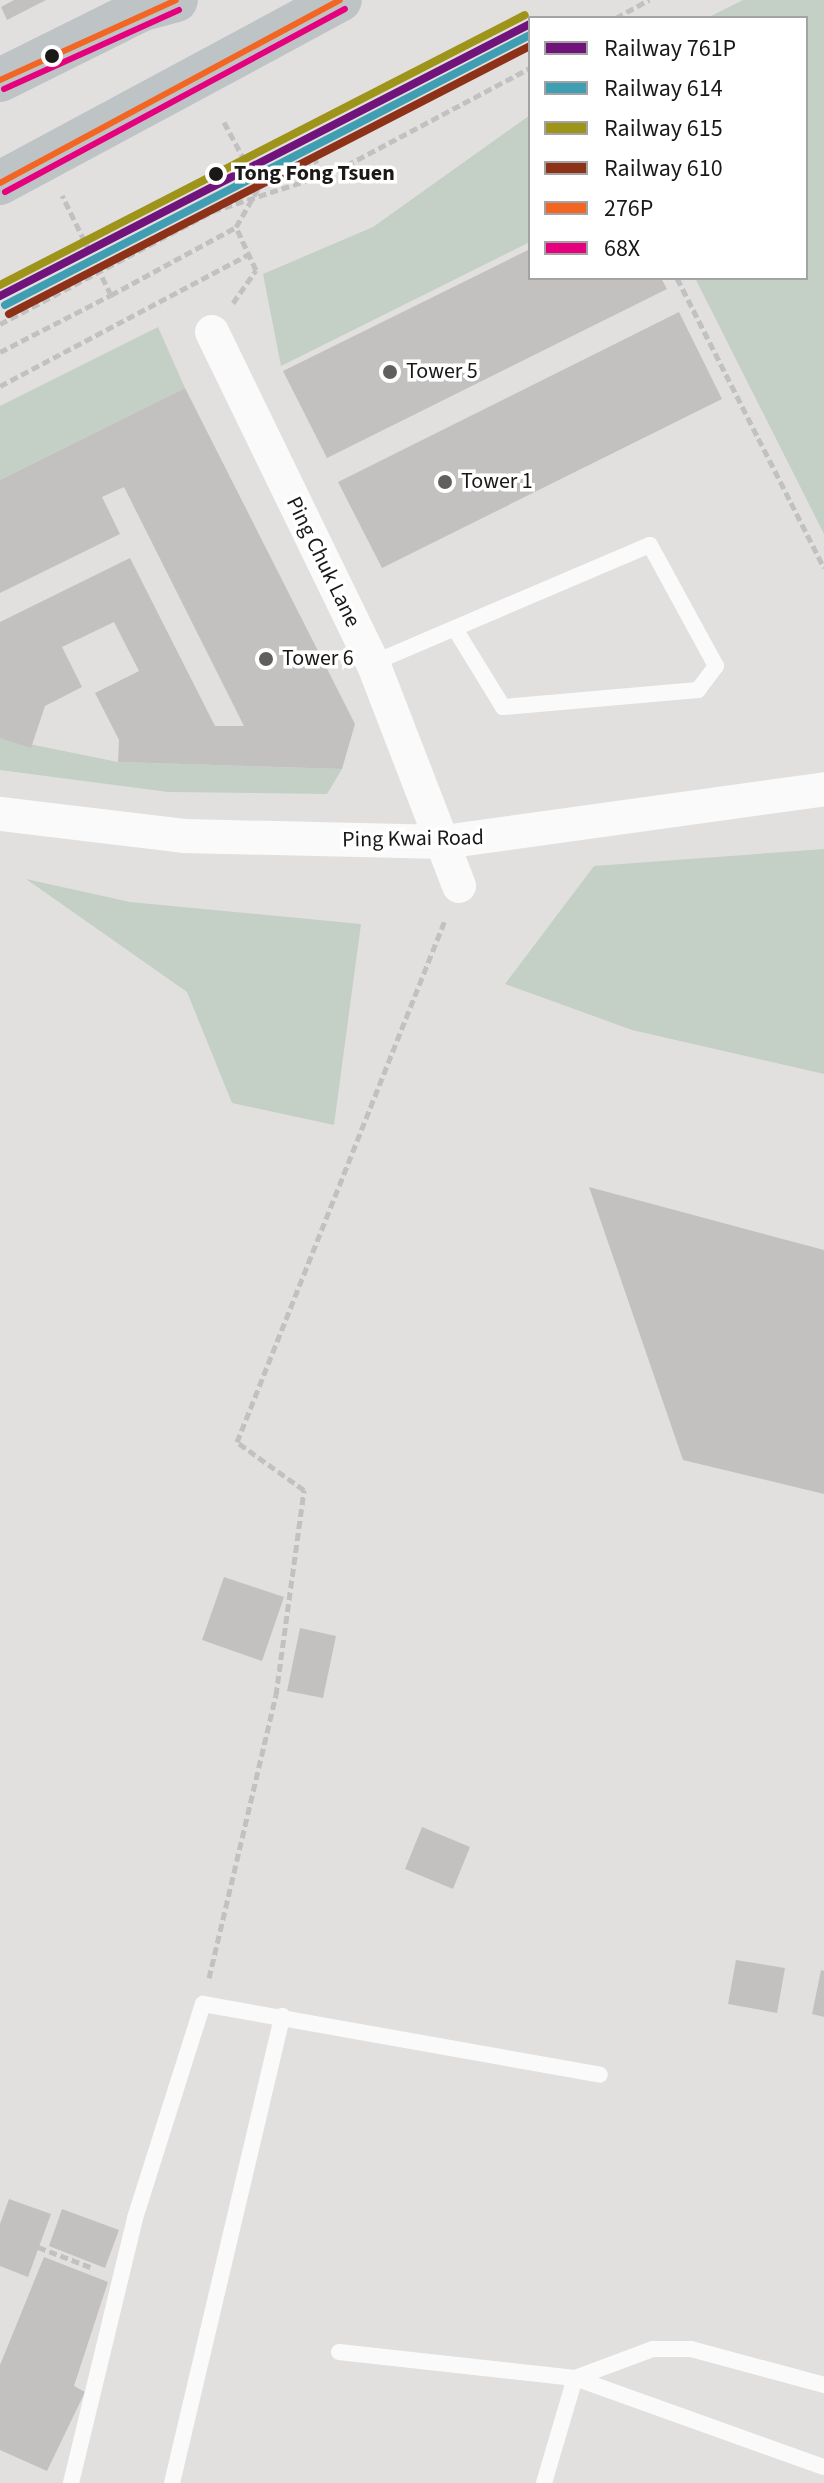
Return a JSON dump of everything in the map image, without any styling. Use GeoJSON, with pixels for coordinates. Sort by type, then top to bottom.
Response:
{"type":"FeatureCollection","features":[{"type":"Feature","properties":{"kind":"main road"},"geometry":{"type":"LineString","coordinates":[[0,80],[143,9],[176,0]]}},
{"type":"Feature","properties":{"kind":"main road"},"geometry":{"type":"LineString","coordinates":[[0,183],[340,0]]}},
{"type":"Feature","properties":{"kind":"street","name":"Ping Chuk Lane"},"geometry":{"type":"LineString","coordinates":[[212,332],[373,663],[459,886]]}},
{"type":"Feature","properties":{"kind":"street","name":"Ping Kwai Road"},"geometry":{"type":"LineString","coordinates":[[0,814],[184,836],[444,842],[824,789]]}},
{"type":"Feature","properties":{"kind":"lane"},"geometry":{"type":"LineString","coordinates":[[373,663],[650,545],[716,666],[698,690],[503,707],[455,629]]}},
{"type":"Feature","properties":{"kind":"lane"},"geometry":{"type":"LineString","coordinates":[[71,2483],[120,2278],[203,2004],[600,2075]]}},
{"type":"Feature","properties":{"kind":"lane"},"geometry":{"type":"LineString","coordinates":[[172,2483],[282,2016]]}},
{"type":"Feature","properties":{"kind":"lane"},"geometry":{"type":"LineString","coordinates":[[575,2378],[653,2349],[691,2349],[824,2385]]}},
{"type":"Feature","properties":{"kind":"lane"},"geometry":{"type":"LineString","coordinates":[[339,2352],[575,2378],[824,2467]]}},
{"type":"Feature","properties":{"kind":"lane"},"geometry":{"type":"LineString","coordinates":[[544,2483],[575,2378]]}},
{"type":"Feature","properties":{"kind":"path"},"geometry":{"type":"LineString","coordinates":[[620,16],[649,0]]}},
{"type":"Feature","properties":{"kind":"path"},"geometry":{"type":"LineString","coordinates":[[0,324],[213,211],[255,200],[336,171],[528,69]]}},
{"type":"Feature","properties":{"kind":"path"},"geometry":{"type":"LineString","coordinates":[[111,295],[236,227],[255,200],[259,187],[224,122]]}},
{"type":"Feature","properties":{"kind":"path"},"geometry":{"type":"LineString","coordinates":[[259,187],[318,160]]}},
{"type":"Feature","properties":{"kind":"path"},"geometry":{"type":"LineString","coordinates":[[212,332],[256,270],[236,227]]}},
{"type":"Feature","properties":{"kind":"path"},"geometry":{"type":"LineString","coordinates":[[0,386],[249,254]]}},
{"type":"Feature","properties":{"kind":"path"},"geometry":{"type":"LineString","coordinates":[[678,280],[824,568]]}},
{"type":"Feature","properties":{"kind":"path"},"geometry":{"type":"LineString","coordinates":[[0,352],[101,299]]}},
{"type":"Feature","properties":{"kind":"path"},"geometry":{"type":"LineString","coordinates":[[203,2004],[276,1695],[304,1490],[237,1442],[459,886]]}},
{"type":"Feature","properties":{"kind":"path"},"geometry":{"type":"LineString","coordinates":[[38,2247],[120,2278]]}},
{"type":"Feature","properties":{"kind":"shaded area"},"geometry":{"type":"Polygon","coordinates":[[[743,0],[824,0],[824,534],[696,280],[808,280],[808,16],[711,16],[743,0]]]}},
{"type":"Feature","properties":{"kind":"shaded area"},"geometry":{"type":"Polygon","coordinates":[[[528,116],[528,243],[281,366],[263,274],[373,227],[528,116]]]}},
{"type":"Feature","properties":{"kind":"shaded area"},"geometry":{"type":"Polygon","coordinates":[[[158,327],[185,388],[0,480],[0,406],[158,327]]]}},
{"type":"Feature","properties":{"kind":"shaded area"},"geometry":{"type":"Polygon","coordinates":[[[0,738],[118,762],[342,769],[327,794],[168,792],[0,770],[0,738]]]}},
{"type":"Feature","properties":{"kind":"shaded area"},"geometry":{"type":"Polygon","coordinates":[[[824,849],[824,1074],[632,1030],[505,984],[594,866],[824,849]]]}},
{"type":"Feature","properties":{"kind":"shaded area"},"geometry":{"type":"Polygon","coordinates":[[[26,879],[130,902],[361,924],[334,1125],[232,1103],[187,992],[26,879]]]}},
{"type":"Feature","properties":{"kind":"building"},"geometry":{"type":"Polygon","coordinates":[[[14,0],[46,0],[7,20],[1,7],[14,0]]]}},
{"type":"Feature","properties":{"kind":"building","name":"Tower 5"},"geometry":{"type":"Polygon","coordinates":[[[528,250],[528,280],[662,280],[667,289],[327,458],[283,371],[528,250]]]}},
{"type":"Feature","properties":{"kind":"building"},"geometry":{"type":"Polygon","coordinates":[[[679,312],[722,399],[382,568],[338,482],[679,312]]]}},
{"type":"Feature","properties":{"kind":"building"},"geometry":{"type":"Polygon","coordinates":[[[185,388],[355,724],[342,769],[118,762],[119,740],[95,693],[139,671],[114,622],[62,647],[82,687],[45,706],[31,748],[0,738],[0,622],[130,558],[215,726],[244,726],[124,487],[102,497],[120,534],[0,593],[0,480],[185,388]]]}},
{"type":"Feature","properties":{"kind":"building"},"geometry":{"type":"Polygon","coordinates":[[[589,1187],[824,1250],[824,1494],[683,1460],[589,1187]]]}},
{"type":"Feature","properties":{"kind":"building"},"geometry":{"type":"Polygon","coordinates":[[[224,1577],[284,1597],[262,1661],[202,1640],[224,1577]]]}},
{"type":"Feature","properties":{"kind":"building"},"geometry":{"type":"Polygon","coordinates":[[[300,1628],[336,1636],[323,1698],[287,1691],[300,1628]]]}},
{"type":"Feature","properties":{"kind":"building"},"geometry":{"type":"Polygon","coordinates":[[[422,1827],[470,1847],[453,1889],[405,1869],[422,1827]]]}},
{"type":"Feature","properties":{"kind":"building"},"geometry":{"type":"Polygon","coordinates":[[[736,1960],[785,1968],[777,2013],[728,2004],[736,1960]]]}},
{"type":"Feature","properties":{"kind":"building"},"geometry":{"type":"Polygon","coordinates":[[[821,1970],[824,1971],[824,2017],[812,2014],[821,1970]]]}},
{"type":"Feature","properties":{"kind":"building"},"geometry":{"type":"Polygon","coordinates":[[[9,2199],[51,2214],[28,2277],[0,2266],[0,2224],[9,2199]]]}},
{"type":"Feature","properties":{"kind":"building"},"geometry":{"type":"Polygon","coordinates":[[[62,2209],[119,2230],[105,2268],[49,2246],[62,2209]]]}},
{"type":"Feature","properties":{"kind":"building"},"geometry":{"type":"Polygon","coordinates":[[[44,2257],[108,2282],[74,2386],[85,2392],[47,2471],[0,2450],[0,2365],[44,2257]]]}},
{"type":"Feature","properties":{"kind":"rail line","name":"615"},"geometry":{"type":"LineString","coordinates":[[0,285],[525,15]]}},
{"type":"Feature","properties":{"kind":"rail line","name":"761P"},"geometry":{"type":"LineString","coordinates":[[0,296],[528,25]]}},
{"type":"Feature","properties":{"kind":"rail line","name":"614"},"geometry":{"type":"LineString","coordinates":[[5,305],[528,36]]}},
{"type":"Feature","properties":{"kind":"rail line","name":"610"},"geometry":{"type":"LineString","coordinates":[[9,314],[528,47]]}},
{"type":"Feature","properties":{"kind":"transit line","name":"276P"},"geometry":{"type":"LineString","coordinates":[[0,80],[176,0]]}},
{"type":"Feature","properties":{"kind":"transit line","name":"276P"},"geometry":{"type":"LineString","coordinates":[[0,183],[340,0]]}},
{"type":"Feature","properties":{"kind":"transit line","name":"68X"},"geometry":{"type":"LineString","coordinates":[[5,192],[345,9]]}},
{"type":"Feature","properties":{"kind":"transit line","name":"68X"},"geometry":{"type":"LineString","coordinates":[[4,89],[179,10]]}},
{"type":"Feature","properties":{"kind":"place","name":"Tong Fong Tsuen"},"geometry":{"type":"Point","coordinates":[216,174]}},
{"type":"Feature","properties":{"kind":"place","name":"Tower 5"},"geometry":{"type":"Point","coordinates":[390,372]}},
{"type":"Feature","properties":{"kind":"place","name":"Tower 1"},"geometry":{"type":"Point","coordinates":[445,482]}},
{"type":"Feature","properties":{"kind":"place","name":"Tower 6"},"geometry":{"type":"Point","coordinates":[266,659]}}]}
